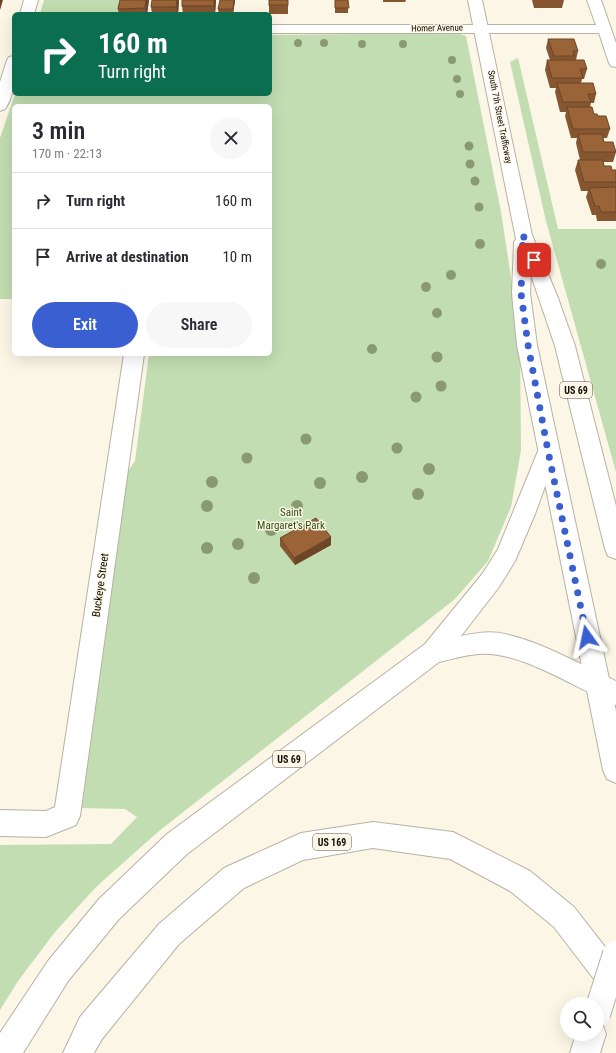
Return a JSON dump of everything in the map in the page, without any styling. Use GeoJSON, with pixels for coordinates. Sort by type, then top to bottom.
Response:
{"type":"FeatureCollection","features":[{"type":"Feature","properties":{"kind":"main road"},"geometry":{"type":"LineString","coordinates":[[28,12],[31,0]]}},
{"type":"Feature","properties":{"kind":"main road","name":"South 7th Street Trafficway"},"geometry":{"type":"LineString","coordinates":[[475,0],[482,28],[523,235],[549,298],[565,346],[616,549]]}},
{"type":"Feature","properties":{"kind":"main road"},"geometry":{"type":"LineString","coordinates":[[594,0],[616,63]]}},
{"type":"Feature","properties":{"kind":"main road","name":"Homer Avenue"},"geometry":{"type":"LineString","coordinates":[[272,29],[603,29]]}},
{"type":"Feature","properties":{"kind":"main road"},"geometry":{"type":"LineString","coordinates":[[0,106],[3,86],[12,65]]}},
{"type":"Feature","properties":{"kind":"main road","name":"South 7th Street Trafficway"},"geometry":{"type":"LineString","coordinates":[[523,235],[521,293],[528,345],[548,451],[606,688],[616,770]]}},
{"type":"Feature","properties":{"kind":"main road","name":"Buckeye Street"},"geometry":{"type":"LineString","coordinates":[[0,823],[46,824],[67,816],[134,356]]}},
{"type":"Feature","properties":{"kind":"main road","name":"US 69"},"geometry":{"type":"LineString","coordinates":[[5,1053],[58,971],[108,909],[177,844],[432,652],[491,580],[503,560],[524,514],[548,451]]}},
{"type":"Feature","properties":{"kind":"main road"},"geometry":{"type":"LineString","coordinates":[[432,652],[478,643],[508,645],[606,688]]}},
{"type":"Feature","properties":{"kind":"main road","name":"US 169"},"geometry":{"type":"LineString","coordinates":[[78,1053],[91,1028],[169,934],[234,878],[301,847],[373,835],[454,846],[520,881],[564,917],[616,985]]}},
{"type":"Feature","properties":{"kind":"main road"},"geometry":{"type":"LineString","coordinates":[[602,997],[616,954]]}},
{"type":"Feature","properties":{"kind":"main road"},"geometry":{"type":"LineString","coordinates":[[585,1053],[589,1041]]}},
{"type":"Feature","properties":{"kind":"green space"},"geometry":{"type":"Polygon","coordinates":[[[44,0],[132,0],[130,12],[41,12],[44,0]]]}},
{"type":"Feature","properties":{"kind":"green space","name":"Saint Margaret's Park"},"geometry":{"type":"Polygon","coordinates":[[[457,33],[466,36],[501,212],[520,342],[521,450],[511,507],[488,561],[455,599],[159,831],[96,887],[55,932],[18,981],[0,1010],[0,845],[111,844],[137,817],[125,809],[79,808],[127,473],[135,461],[149,356],[272,356],[272,104],[12,104],[12,299],[0,299],[0,138],[14,96],[272,96],[272,35],[457,33]]]}},
{"type":"Feature","properties":{"kind":"green space"},"geometry":{"type":"Polygon","coordinates":[[[518,58],[558,229],[616,229],[616,472],[546,221],[510,62],[518,58]]]}},
{"type":"Feature","properties":{"kind":"building"},"geometry":{"type":"Polygon","coordinates":[[[120,0],[146,0],[145,8],[118,9],[120,0]]]}},
{"type":"Feature","properties":{"kind":"building"},"geometry":{"type":"Polygon","coordinates":[[[152,0],[177,0],[176,7],[151,7],[152,0]]]}},
{"type":"Feature","properties":{"kind":"building"},"geometry":{"type":"Polygon","coordinates":[[[182,0],[214,0],[214,6],[182,6],[182,0]]]}},
{"type":"Feature","properties":{"kind":"building"},"geometry":{"type":"Polygon","coordinates":[[[220,0],[234,0],[233,9],[218,9],[220,0]]]}},
{"type":"Feature","properties":{"kind":"building"},"geometry":{"type":"Polygon","coordinates":[[[269,0],[288,0],[288,5],[269,5],[269,0]]]}},
{"type":"Feature","properties":{"kind":"building"},"geometry":{"type":"Polygon","coordinates":[[[335,0],[348,0],[349,8],[335,8],[335,0]]]}},
{"type":"Feature","properties":{"kind":"building"},"geometry":{"type":"Polygon","coordinates":[[[548,39],[574,39],[578,51],[573,51],[574,56],[554,56],[548,39]]]}},
{"type":"Feature","properties":{"kind":"building"},"geometry":{"type":"Polygon","coordinates":[[[547,60],[584,60],[587,69],[580,69],[583,78],[552,78],[547,60]]]}},
{"type":"Feature","properties":{"kind":"building"},"geometry":{"type":"Polygon","coordinates":[[[557,83],[593,83],[596,94],[588,94],[591,102],[563,102],[557,83]]]}},
{"type":"Feature","properties":{"kind":"building"},"geometry":{"type":"Polygon","coordinates":[[[567,107],[592,107],[594,114],[597,114],[598,116],[606,116],[610,129],[573,129],[567,107]]]}},
{"type":"Feature","properties":{"kind":"building"},"geometry":{"type":"Polygon","coordinates":[[[578,134],[602,134],[604,142],[613,142],[616,152],[583,152],[578,134]]]}},
{"type":"Feature","properties":{"kind":"building"},"geometry":{"type":"Polygon","coordinates":[[[578,160],[603,160],[604,166],[611,166],[612,170],[616,170],[616,182],[584,182],[578,160]]]}},
{"type":"Feature","properties":{"kind":"building"},"geometry":{"type":"Polygon","coordinates":[[[616,187],[616,212],[601,212],[599,206],[595,206],[589,188],[616,187]]]}},
{"type":"Feature","properties":{"kind":"building"},"geometry":{"type":"Polygon","coordinates":[[[316,518],[331,537],[294,558],[280,538],[316,518]]]}},
{"type":"Feature","properties":{"kind":"route"},"geometry":{"type":"LineString","coordinates":[[534,260],[523,235],[521,293],[528,345],[548,451],[587,637]]}}]}
